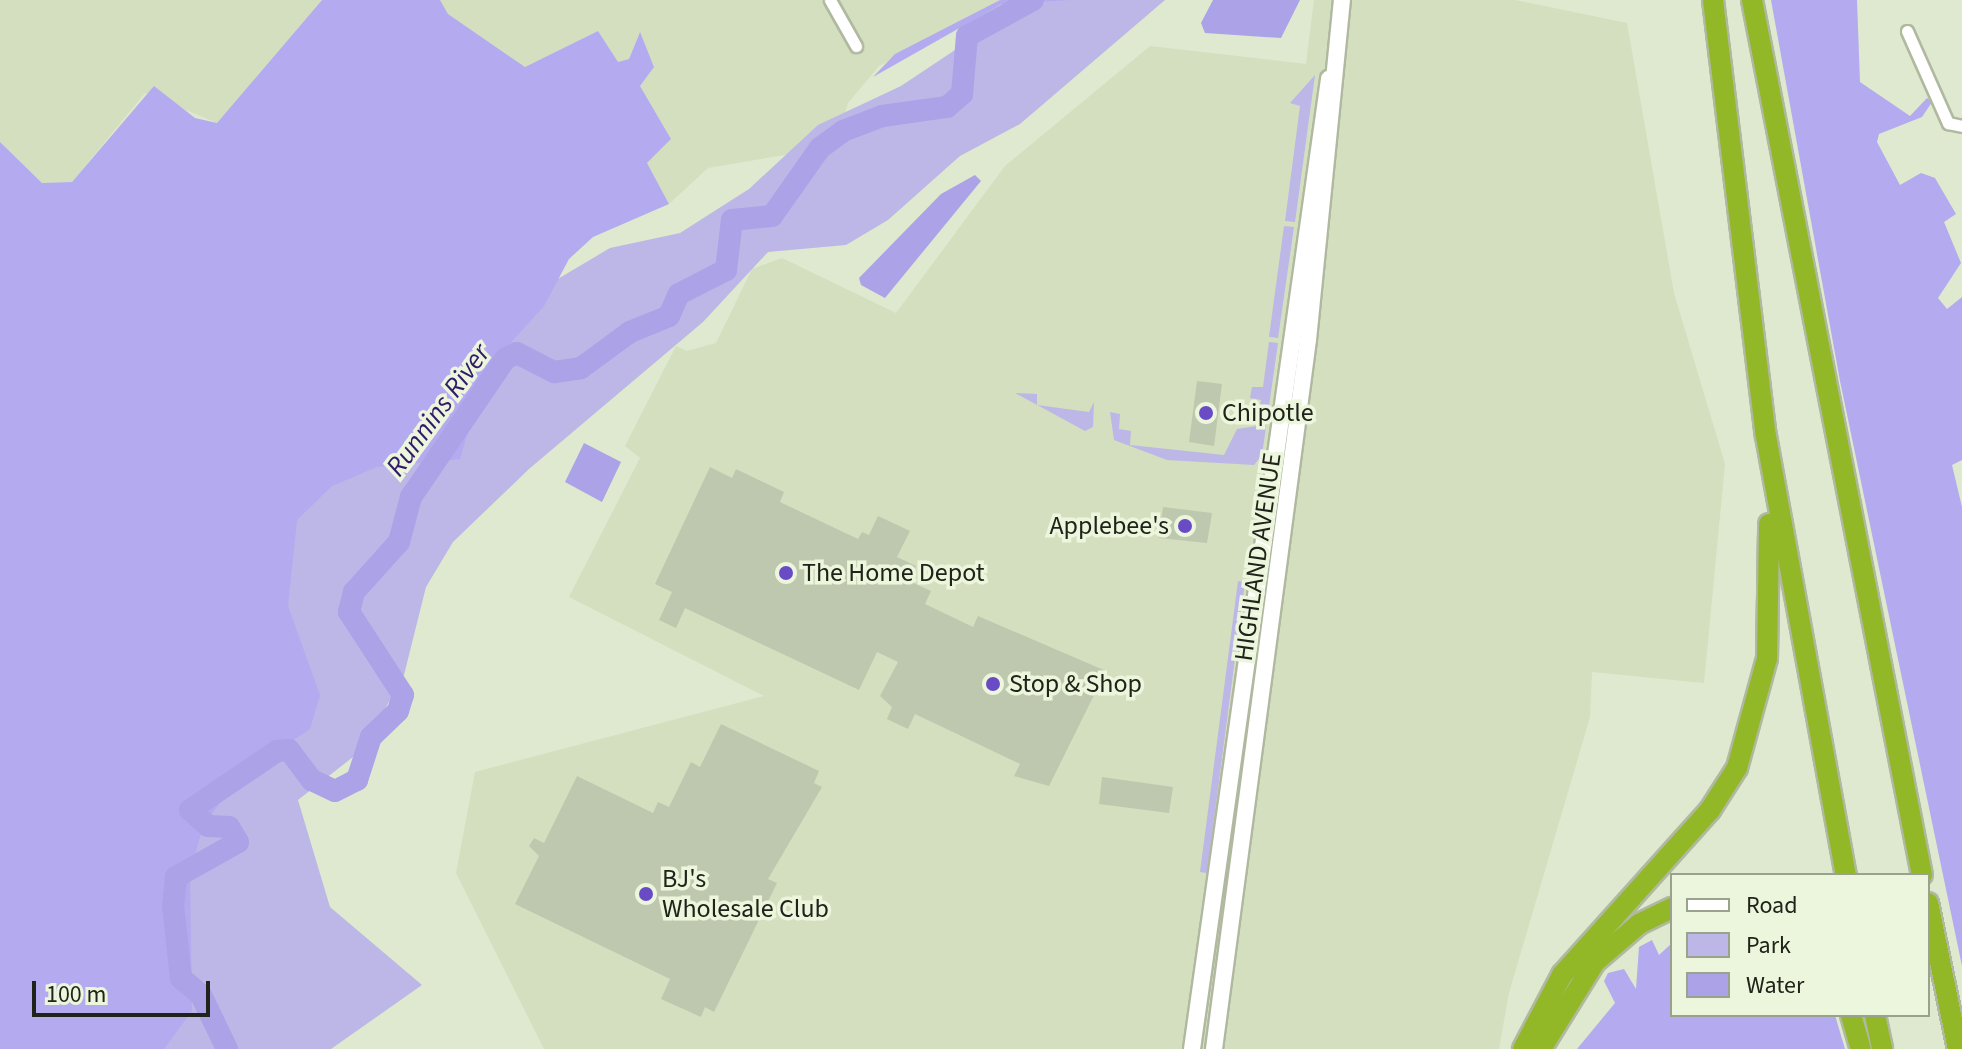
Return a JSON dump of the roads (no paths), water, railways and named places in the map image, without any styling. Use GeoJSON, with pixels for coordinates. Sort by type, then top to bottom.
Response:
{"type":"FeatureCollection","features":[{"type":"Feature","properties":{"kind":"highway"},"geometry":{"type":"LineString","coordinates":[[1713,0],[1766,436],[1846,873]]}},
{"type":"Feature","properties":{"kind":"highway"},"geometry":{"type":"LineString","coordinates":[[1752,0],[1922,873]]}},
{"type":"Feature","properties":{"kind":"highway"},"geometry":{"type":"LineString","coordinates":[[1523,1049],[1562,975],[1718,800],[1747,746],[1770,631],[1766,436]]}},
{"type":"Feature","properties":{"kind":"highway"},"geometry":{"type":"LineString","coordinates":[[1541,1049],[1595,962],[1639,924],[1670,909]]}},
{"type":"Feature","properties":{"kind":"highway"},"geometry":{"type":"LineString","coordinates":[[1930,913],[1958,1049]]}},
{"type":"Feature","properties":{"kind":"highway"},"geometry":{"type":"LineString","coordinates":[[1852,1017],[1861,1049]]}},
{"type":"Feature","properties":{"kind":"highway"},"geometry":{"type":"LineString","coordinates":[[1875,1017],[1882,1049]]}},
{"type":"Feature","properties":{"kind":"main road","name":"HIGHLAND AVENUE"},"geometry":{"type":"LineString","coordinates":[[1192,1049],[1319,112],[1333,66],[1342,0]]}},
{"type":"Feature","properties":{"kind":"main road","name":"HIGHLAND AVENUE"},"geometry":{"type":"LineString","coordinates":[[1214,1049],[1312,311],[1335,116],[1333,66]]}},
{"type":"Feature","properties":{"kind":"street"},"geometry":{"type":"LineString","coordinates":[[830,0],[856,46]]}},
{"type":"Feature","properties":{"kind":"street"},"geometry":{"type":"LineString","coordinates":[[1907,31],[1948,123],[1962,126]]}},
{"type":"Feature","properties":{"kind":"water"},"geometry":{"type":"Polygon","coordinates":[[[1213,0],[1300,0],[1281,38],[1205,33],[1201,23],[1213,0]]]}},
{"type":"Feature","properties":{"kind":"water"},"geometry":{"type":"Polygon","coordinates":[[[975,175],[981,181],[885,298],[861,285],[859,278],[941,194],[975,175]]]}},
{"type":"Feature","properties":{"kind":"water"},"geometry":{"type":"Polygon","coordinates":[[[584,443],[621,462],[602,502],[565,482],[584,443]]]}},
{"type":"Feature","properties":{"kind":"waterway","name":"Runnins River"},"geometry":{"type":"LineString","coordinates":[[227,1049],[201,995],[181,978],[173,906],[176,877],[238,842],[229,827],[208,826],[190,810],[277,751],[289,750],[312,780],[335,791],[357,780],[371,737],[398,711],[403,695],[349,612],[354,592],[399,542],[411,497],[505,359],[517,353],[554,372],[581,368],[630,332],[669,316],[679,294],[726,270],[732,220],[772,216],[820,148],[843,131],[882,116],[947,107],[962,94],[967,36],[1033,0]]}},
{"type":"Feature","properties":{"kind":"place","name":"Chipotle"},"geometry":{"type":"Point","coordinates":[1206,413]}},
{"type":"Feature","properties":{"kind":"place","name":"Applebee's"},"geometry":{"type":"Point","coordinates":[1185,526]}},
{"type":"Feature","properties":{"kind":"place","name":"The Home Depot"},"geometry":{"type":"Point","coordinates":[786,573]}},
{"type":"Feature","properties":{"kind":"place","name":"Stop & Shop"},"geometry":{"type":"Point","coordinates":[993,684]}},
{"type":"Feature","properties":{"kind":"place","name":"BJ's Wholesale Club"},"geometry":{"type":"Point","coordinates":[646,894]}}]}
